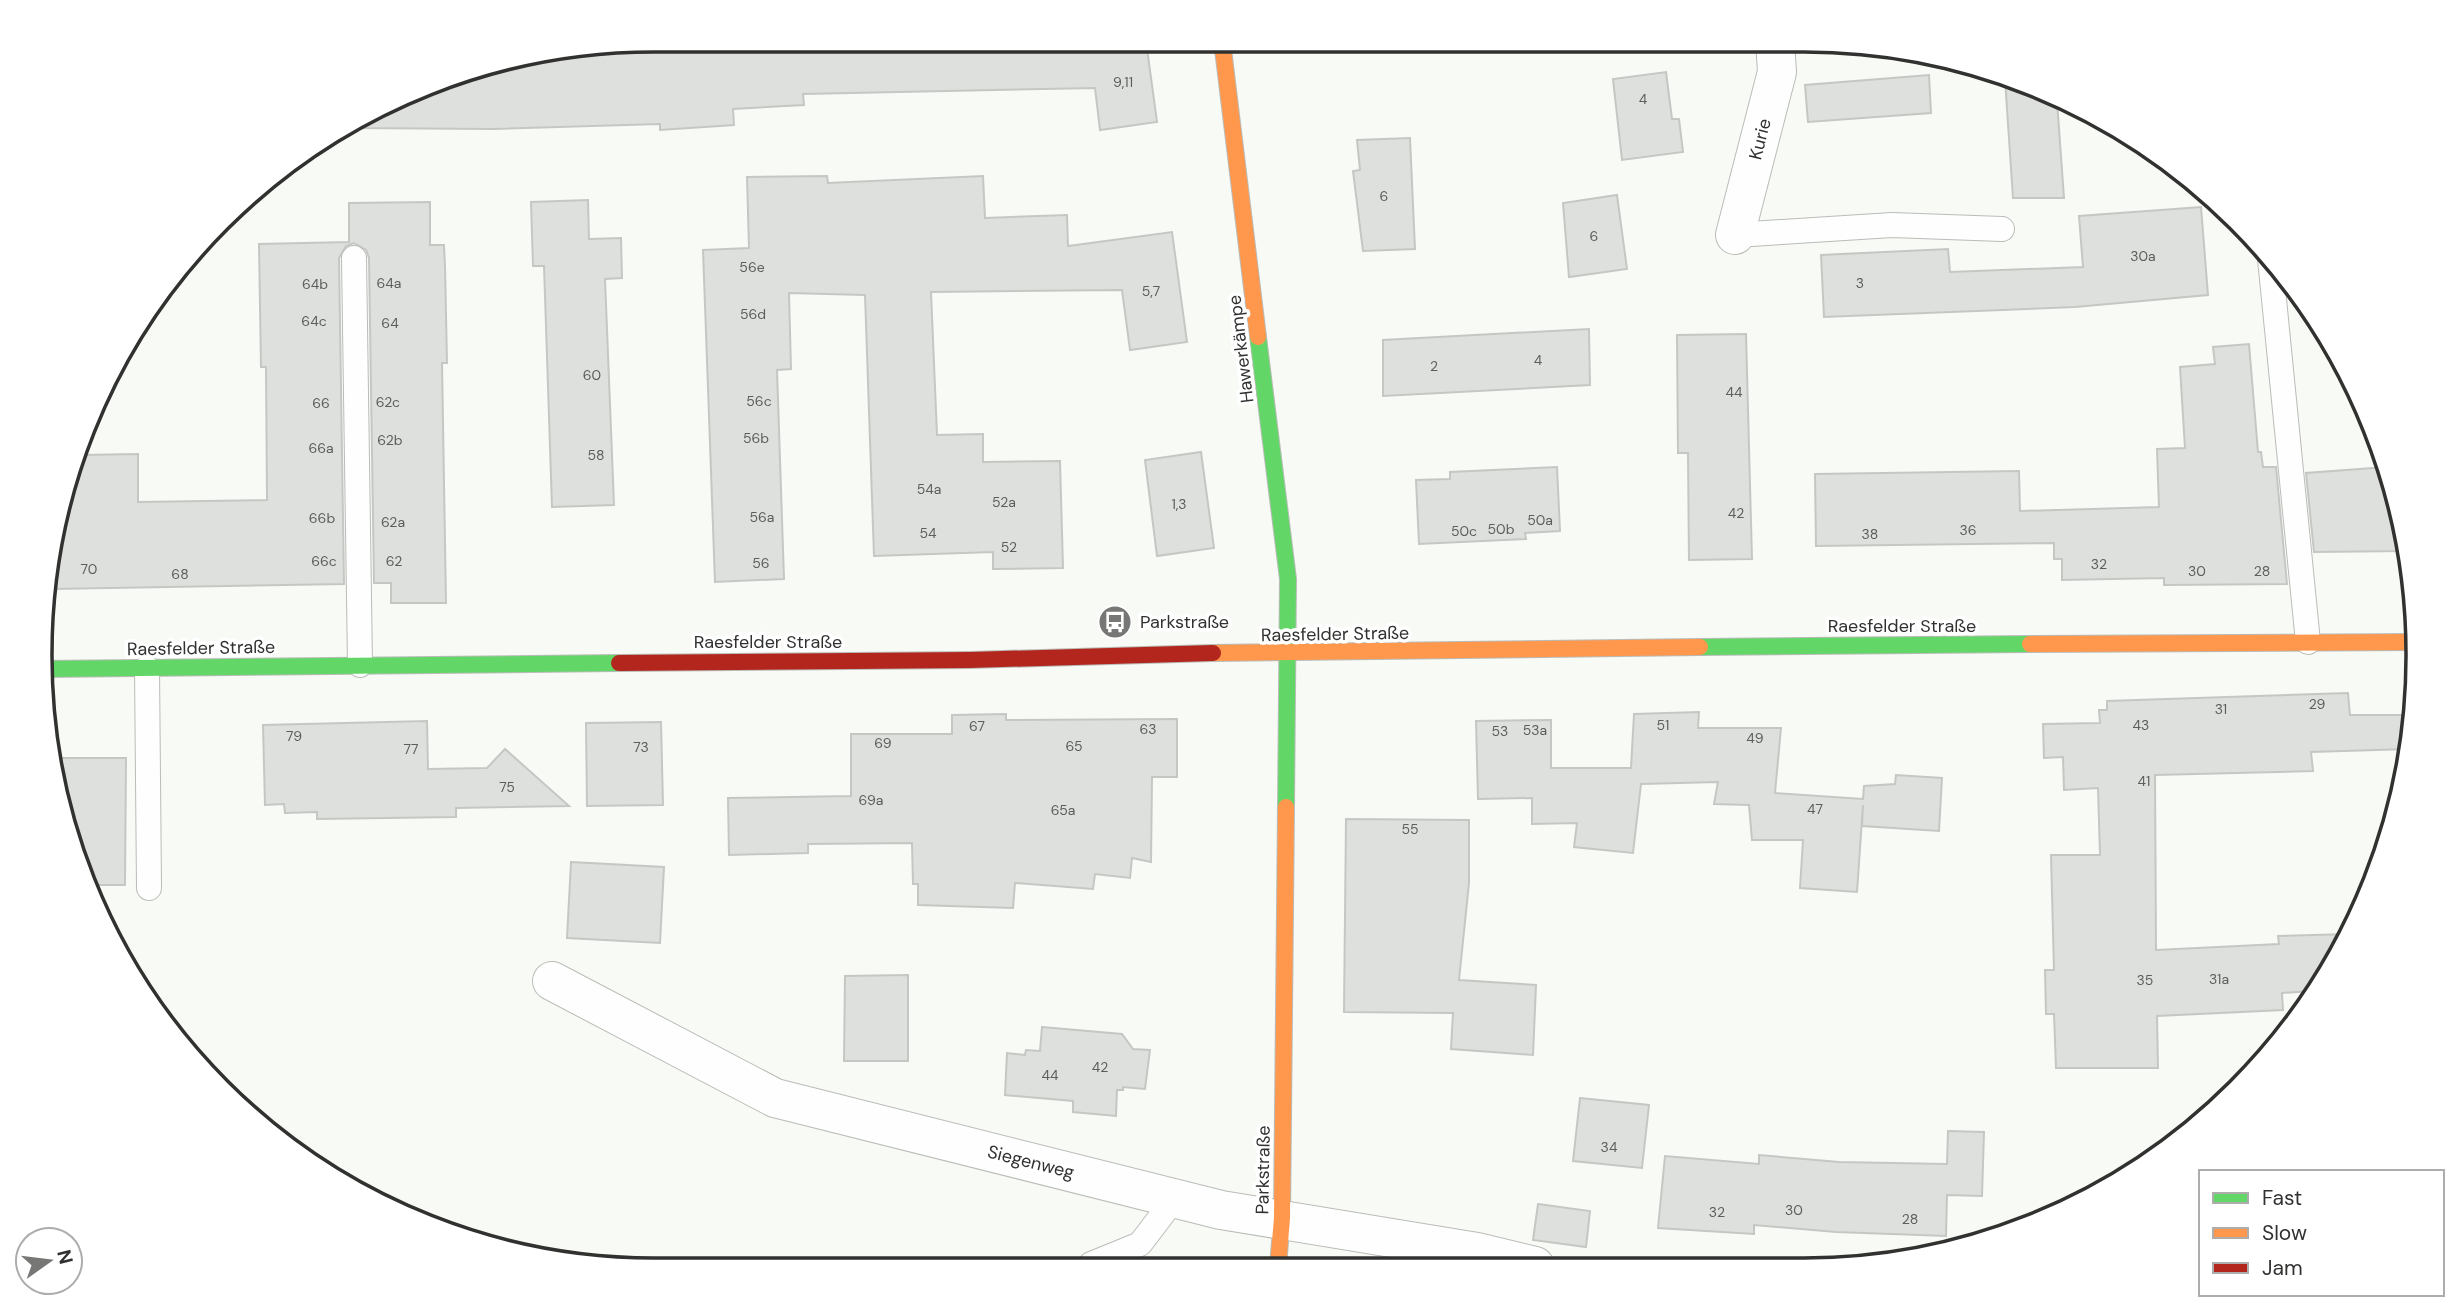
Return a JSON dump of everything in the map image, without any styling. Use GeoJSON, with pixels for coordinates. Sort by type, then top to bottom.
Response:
{"type":"FeatureCollection","features":[{"type":"Feature","properties":{"kind":"main road","name":"Hawerkämpe"},"geometry":{"type":"LineString","coordinates":[[1223,52],[1288,579],[1288,653]]}},
{"type":"Feature","properties":{"kind":"main road","name":"Raesfelder Straße"},"geometry":{"type":"LineString","coordinates":[[53,669],[2405,642]]}},
{"type":"Feature","properties":{"kind":"main road","name":"Parkstraße"},"geometry":{"type":"LineString","coordinates":[[1280,1258],[1288,653]]}},
{"type":"Feature","properties":{"kind":"street","name":"Kurie"},"geometry":{"type":"LineString","coordinates":[[1735,235],[1777,72],[1776,52]]}},
{"type":"Feature","properties":{"kind":"street","name":"Siegenweg"},"geometry":{"type":"LineString","coordinates":[[552,981],[775,1098],[1221,1210],[1282,1218],[1502,1258]]}},
{"type":"Feature","properties":{"kind":"lane"},"geometry":{"type":"LineString","coordinates":[[1735,235],[1892,225],[2002,229]]}},
{"type":"Feature","properties":{"kind":"lane"},"geometry":{"type":"LineString","coordinates":[[354,258],[359,664]]}},
{"type":"Feature","properties":{"kind":"lane"},"geometry":{"type":"LineString","coordinates":[[2272,277],[2308,642]]}},
{"type":"Feature","properties":{"kind":"lane"},"geometry":{"type":"LineString","coordinates":[[146,668],[149,888]]}},
{"type":"Feature","properties":{"kind":"lane"},"geometry":{"type":"LineString","coordinates":[[1106,1258],[1140,1244],[1175,1198]]}},
{"type":"Feature","properties":{"kind":"building"},"geometry":{"type":"Polygon","coordinates":[[[655,52],[1147,52],[1157,122],[1100,130],[1095,88],[803,94],[804,105],[733,109],[734,125],[660,130],[660,124],[493,129],[364,128],[424,98],[499,73],[576,58],[655,52]]]}},
{"type":"Feature","properties":{"kind":"building"},"geometry":{"type":"Polygon","coordinates":[[[1666,72],[1672,119],[1679,119],[1683,152],[1622,160],[1613,79],[1666,72]]]}},
{"type":"Feature","properties":{"kind":"building"},"geometry":{"type":"Polygon","coordinates":[[[1929,75],[1931,113],[1808,122],[1805,85],[1929,75]]]}},
{"type":"Feature","properties":{"kind":"building"},"geometry":{"type":"Polygon","coordinates":[[[2006,87],[2058,109],[2064,198],[2013,198],[2006,87]]]}},
{"type":"Feature","properties":{"kind":"building"},"geometry":{"type":"Polygon","coordinates":[[[1410,138],[1415,249],[1363,251],[1353,171],[1360,170],[1357,140],[1410,138]]]}},
{"type":"Feature","properties":{"kind":"building"},"geometry":{"type":"Polygon","coordinates":[[[827,176],[828,183],[983,176],[985,218],[1067,215],[1068,246],[1172,232],[1187,342],[1130,350],[1122,290],[931,292],[937,435],[983,434],[983,462],[1060,461],[1063,568],[993,569],[993,552],[874,556],[865,295],[789,293],[791,369],[777,370],[784,579],[715,582],[703,250],[749,248],[747,177],[827,176]]]}},
{"type":"Feature","properties":{"kind":"building"},"geometry":{"type":"Polygon","coordinates":[[[1617,195],[1627,269],[1569,277],[1563,203],[1617,195]]]}},
{"type":"Feature","properties":{"kind":"building"},"geometry":{"type":"Polygon","coordinates":[[[588,200],[589,239],[621,238],[622,278],[605,279],[614,505],[552,507],[544,266],[533,266],[531,202],[588,200]]]}},
{"type":"Feature","properties":{"kind":"building"},"geometry":{"type":"Polygon","coordinates":[[[430,202],[430,245],[444,245],[447,363],[442,363],[446,603],[391,603],[391,583],[374,583],[369,258],[366,250],[354,243],[346,246],[339,258],[344,584],[57,589],[64,537],[86,455],[138,454],[138,502],[267,500],[266,367],[261,367],[259,244],[349,242],[349,203],[430,202]]]}},
{"type":"Feature","properties":{"kind":"building"},"geometry":{"type":"Polygon","coordinates":[[[2201,207],[2208,295],[2075,307],[1824,317],[1821,255],[1948,249],[1950,272],[2083,267],[2079,216],[2201,207]]]}},
{"type":"Feature","properties":{"kind":"building"},"geometry":{"type":"Polygon","coordinates":[[[1589,329],[1590,385],[1383,396],[1383,340],[1589,329]]]}},
{"type":"Feature","properties":{"kind":"building"},"geometry":{"type":"Polygon","coordinates":[[[1746,334],[1752,559],[1689,560],[1688,453],[1678,453],[1677,335],[1746,334]]]}},
{"type":"Feature","properties":{"kind":"building"},"geometry":{"type":"Polygon","coordinates":[[[2249,344],[2258,452],[2261,452],[2263,467],[2276,467],[2287,584],[2164,585],[2164,578],[2062,580],[2062,559],[2054,559],[2054,543],[1816,546],[1815,474],[2019,471],[2020,511],[2159,507],[2157,449],[2185,448],[2180,367],[2215,364],[2213,347],[2249,344]]]}},
{"type":"Feature","properties":{"kind":"building"},"geometry":{"type":"Polygon","coordinates":[[[1201,452],[1214,548],[1157,556],[1145,460],[1201,452]]]}},
{"type":"Feature","properties":{"kind":"building"},"geometry":{"type":"Polygon","coordinates":[[[1557,467],[1560,531],[1525,533],[1526,539],[1419,544],[1416,480],[1450,479],[1450,472],[1557,467]]]}},
{"type":"Feature","properties":{"kind":"building"},"geometry":{"type":"Polygon","coordinates":[[[2376,468],[2396,551],[2314,552],[2306,473],[2376,468]]]}},
{"type":"Feature","properties":{"kind":"building"},"geometry":{"type":"Polygon","coordinates":[[[2348,693],[2350,715],[2402,715],[2398,749],[2311,752],[2313,771],[2155,775],[2156,950],[2279,944],[2278,936],[2336,934],[2303,992],[2282,993],[2283,1010],[2157,1016],[2158,1068],[2056,1068],[2054,1014],[2046,1014],[2045,970],[2054,970],[2051,855],[2100,855],[2098,788],[2064,790],[2063,757],[2044,758],[2043,724],[2100,723],[2099,710],[2107,710],[2107,701],[2348,693]]]}},
{"type":"Feature","properties":{"kind":"building"},"geometry":{"type":"Polygon","coordinates":[[[1699,712],[1698,728],[1781,728],[1775,793],[1863,799],[1864,786],[1895,784],[1896,775],[1942,778],[1939,831],[1862,826],[1863,805],[1857,892],[1800,888],[1803,840],[1752,840],[1749,805],[1714,804],[1718,782],[1641,784],[1633,853],[1574,847],[1577,823],[1532,824],[1532,798],[1478,799],[1476,721],[1551,720],[1551,768],[1631,768],[1634,714],[1699,712]]]}},
{"type":"Feature","properties":{"kind":"building"},"geometry":{"type":"Polygon","coordinates":[[[1006,714],[1006,720],[1177,719],[1177,777],[1152,777],[1151,862],[1132,858],[1130,878],[1095,874],[1093,889],[1015,883],[1013,908],[918,905],[918,884],[913,884],[912,843],[808,844],[808,853],[729,855],[728,798],[851,796],[851,734],[952,734],[952,715],[1006,714]]]}},
{"type":"Feature","properties":{"kind":"building"},"geometry":{"type":"Polygon","coordinates":[[[427,721],[428,769],[487,768],[505,749],[569,806],[456,808],[456,817],[317,819],[317,812],[285,813],[284,804],[265,805],[263,725],[427,721]]]}},
{"type":"Feature","properties":{"kind":"building"},"geometry":{"type":"Polygon","coordinates":[[[661,722],[663,805],[587,806],[586,723],[661,722]]]}},
{"type":"Feature","properties":{"kind":"building"},"geometry":{"type":"Polygon","coordinates":[[[62,758],[126,758],[125,885],[98,885],[73,811],[62,758]]]}},
{"type":"Feature","properties":{"kind":"building"},"geometry":{"type":"Polygon","coordinates":[[[1346,819],[1469,820],[1469,883],[1459,980],[1536,985],[1533,1055],[1451,1049],[1453,1013],[1344,1012],[1346,819]]]}},
{"type":"Feature","properties":{"kind":"building"},"geometry":{"type":"Polygon","coordinates":[[[571,862],[664,867],[660,943],[567,938],[571,862]]]}},
{"type":"Feature","properties":{"kind":"building"},"geometry":{"type":"Polygon","coordinates":[[[908,975],[908,1061],[844,1061],[845,976],[908,975]]]}},
{"type":"Feature","properties":{"kind":"building"},"geometry":{"type":"Polygon","coordinates":[[[1042,1027],[1122,1034],[1133,1049],[1150,1050],[1145,1089],[1123,1087],[1123,1090],[1117,1090],[1116,1116],[1073,1112],[1073,1101],[1005,1095],[1007,1053],[1025,1055],[1026,1050],[1040,1051],[1042,1027]]]}},
{"type":"Feature","properties":{"kind":"building"},"geometry":{"type":"Polygon","coordinates":[[[1580,1098],[1649,1105],[1642,1168],[1573,1161],[1580,1098]]]}},
{"type":"Feature","properties":{"kind":"building"},"geometry":{"type":"Polygon","coordinates":[[[1948,1131],[1984,1132],[1982,1196],[1947,1195],[1946,1236],[1836,1232],[1754,1225],[1754,1234],[1658,1228],[1665,1156],[1759,1164],[1759,1155],[1839,1162],[1947,1164],[1948,1131]]]}},
{"type":"Feature","properties":{"kind":"building"},"geometry":{"type":"Polygon","coordinates":[[[1538,1204],[1590,1211],[1586,1247],[1533,1240],[1538,1204]]]}},
{"type":"Feature","properties":{"kind":"traffic: fast"},"geometry":{"type":"LineString","coordinates":[[1258,337],[1288,579],[1286,807]]}},
{"type":"Feature","properties":{"kind":"traffic: fast"},"geometry":{"type":"LineString","coordinates":[[1700,647],[2030,644]]}},
{"type":"Feature","properties":{"kind":"traffic: fast"},"geometry":{"type":"LineString","coordinates":[[53,669],[619,663]]}},
{"type":"Feature","properties":{"kind":"traffic: slow"},"geometry":{"type":"LineString","coordinates":[[1223,52],[1258,337]]}},
{"type":"Feature","properties":{"kind":"traffic: slow"},"geometry":{"type":"LineString","coordinates":[[2030,644],[2405,642]]}},
{"type":"Feature","properties":{"kind":"traffic: slow"},"geometry":{"type":"LineString","coordinates":[[1213,653],[1700,647]]}},
{"type":"Feature","properties":{"kind":"traffic: slow"},"geometry":{"type":"LineString","coordinates":[[1279,1258],[1282,1218],[1286,807]]}},
{"type":"Feature","properties":{"kind":"traffic: jam"},"geometry":{"type":"LineString","coordinates":[[619,663],[970,660],[1213,653]]}},
{"type":"Feature","properties":{"kind":"place","name":"Parkstraße"},"geometry":{"type":"Point","coordinates":[1115,622]}}]}
